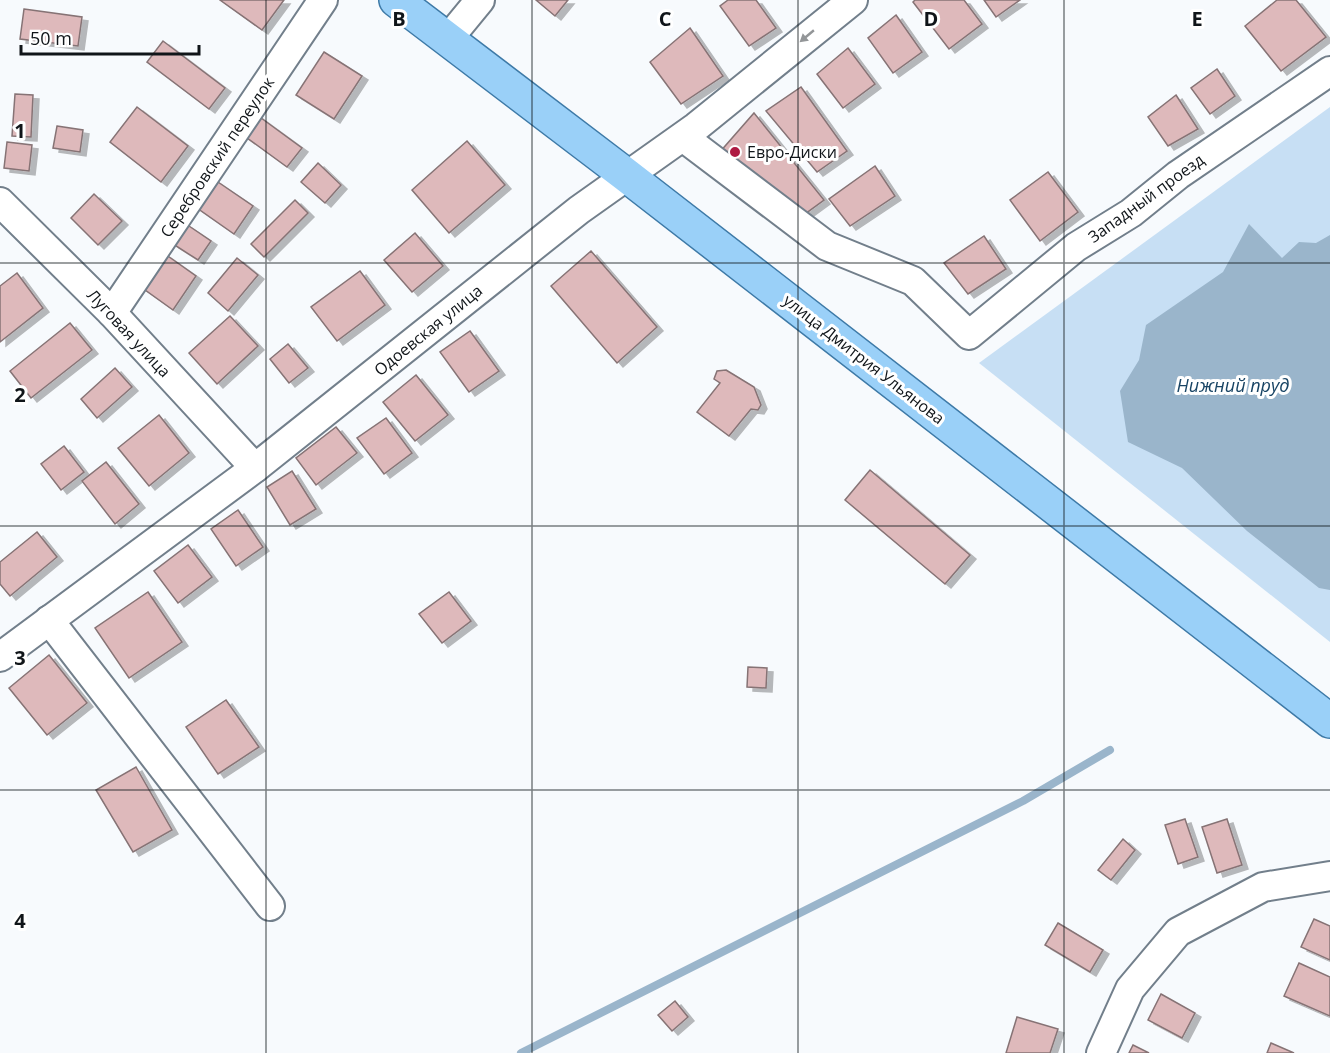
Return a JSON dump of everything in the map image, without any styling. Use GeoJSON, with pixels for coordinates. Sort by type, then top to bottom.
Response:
{"type":"FeatureCollection","features":[{"type":"Feature","properties":{"kind":"main road","name":"улица Дмитрия Ульянова"},"geometry":{"type":"LineString","coordinates":[[396,0],[626,175],[1330,722]]}},
{"type":"Feature","properties":{"kind":"street","name":"Серебровский переулок"},"geometry":{"type":"LineString","coordinates":[[112,313],[323,0]]}},
{"type":"Feature","properties":{"kind":"street"},"geometry":{"type":"LineString","coordinates":[[448,39],[480,0]]}},
{"type":"Feature","properties":{"kind":"street","name":"Одоевская улица"},"geometry":{"type":"LineString","coordinates":[[0,657],[255,468],[579,210],[690,132],[853,0]]}},
{"type":"Feature","properties":{"kind":"street","name":"Западный проезд"},"geometry":{"type":"LineString","coordinates":[[690,132],[827,246],[913,281],[969,335],[1076,247],[1131,213],[1178,175],[1330,71]]}},
{"type":"Feature","properties":{"kind":"street","name":"Луговая улица"},"geometry":{"type":"LineString","coordinates":[[0,202],[112,313],[255,468]]}},
{"type":"Feature","properties":{"kind":"street"},"geometry":{"type":"LineString","coordinates":[[49,620],[270,906]]}},
{"type":"Feature","properties":{"kind":"street"},"geometry":{"type":"LineString","coordinates":[[1101,1053],[1130,989],[1178,932],[1263,887],[1330,876]]}},
{"type":"Feature","properties":{"kind":"shaded area"},"geometry":{"type":"Polygon","coordinates":[[[1330,107],[1330,642],[979,363],[1330,107]]]}},
{"type":"Feature","properties":{"kind":"water","name":"Нижний пруд"},"geometry":{"type":"Polygon","coordinates":[[[1249,224],[1282,258],[1299,242],[1316,243],[1330,235],[1330,590],[1319,588],[1247,531],[1182,468],[1128,442],[1120,391],[1139,360],[1146,325],[1223,272],[1249,224]]]}},
{"type":"Feature","properties":{"kind":"building"},"geometry":{"type":"Polygon","coordinates":[[[220,0],[284,0],[262,30],[220,0]]]}},
{"type":"Feature","properties":{"kind":"building"},"geometry":{"type":"Polygon","coordinates":[[[536,0],[568,0],[555,16],[536,0]]]}},
{"type":"Feature","properties":{"kind":"building"},"geometry":{"type":"Polygon","coordinates":[[[728,0],[756,0],[776,28],[749,46],[720,6],[728,0]]]}},
{"type":"Feature","properties":{"kind":"building"},"geometry":{"type":"Polygon","coordinates":[[[915,0],[964,0],[982,24],[949,49],[913,2],[915,0]]]}},
{"type":"Feature","properties":{"kind":"building"},"geometry":{"type":"Polygon","coordinates":[[[984,0],[1020,0],[996,17],[984,0]]]}},
{"type":"Feature","properties":{"kind":"building"},"geometry":{"type":"Polygon","coordinates":[[[1277,0],[1296,0],[1326,37],[1281,71],[1245,26],[1277,0]]]}},
{"type":"Feature","properties":{"kind":"building"},"geometry":{"type":"Polygon","coordinates":[[[24,9],[82,17],[78,46],[20,39],[24,9]]]}},
{"type":"Feature","properties":{"kind":"building"},"geometry":{"type":"Polygon","coordinates":[[[896,15],[922,52],[893,73],[868,38],[896,15]]]}},
{"type":"Feature","properties":{"kind":"building"},"geometry":{"type":"Polygon","coordinates":[[[690,28],[723,76],[681,104],[650,62],[690,28]]]}},
{"type":"Feature","properties":{"kind":"building"},"geometry":{"type":"Polygon","coordinates":[[[163,41],[225,88],[209,109],[147,62],[163,41]]]}},
{"type":"Feature","properties":{"kind":"building"},"geometry":{"type":"Polygon","coordinates":[[[848,48],[875,84],[843,108],[817,74],[848,48]]]}},
{"type":"Feature","properties":{"kind":"building"},"geometry":{"type":"Polygon","coordinates":[[[324,52],[362,76],[334,119],[296,95],[324,52]]]}},
{"type":"Feature","properties":{"kind":"building"},"geometry":{"type":"Polygon","coordinates":[[[1217,69],[1235,96],[1210,114],[1191,88],[1217,69]]]}},
{"type":"Feature","properties":{"kind":"building"},"geometry":{"type":"Polygon","coordinates":[[[801,87],[847,151],[817,172],[766,111],[801,87]]]}},
{"type":"Feature","properties":{"kind":"building"},"geometry":{"type":"Polygon","coordinates":[[[15,94],[33,95],[31,137],[12,136],[15,94]]]}},
{"type":"Feature","properties":{"kind":"building"},"geometry":{"type":"Polygon","coordinates":[[[1176,95],[1198,129],[1168,146],[1148,117],[1176,95]]]}},
{"type":"Feature","properties":{"kind":"building"},"geometry":{"type":"Polygon","coordinates":[[[137,107],[188,146],[161,182],[110,142],[137,107]]]}},
{"type":"Feature","properties":{"kind":"building"},"geometry":{"type":"Polygon","coordinates":[[[754,113],[824,200],[798,219],[719,153],[754,113]]]}},
{"type":"Feature","properties":{"kind":"building"},"geometry":{"type":"Polygon","coordinates":[[[257,115],[302,148],[287,167],[243,135],[257,115]]]}},
{"type":"Feature","properties":{"kind":"building"},"geometry":{"type":"Polygon","coordinates":[[[57,126],[83,130],[80,152],[53,148],[57,126]]]}},
{"type":"Feature","properties":{"kind":"building"},"geometry":{"type":"Polygon","coordinates":[[[467,141],[505,185],[449,233],[412,190],[467,141]]]}},
{"type":"Feature","properties":{"kind":"building"},"geometry":{"type":"Polygon","coordinates":[[[7,142],[32,145],[29,171],[4,168],[7,142]]]}},
{"type":"Feature","properties":{"kind":"building"},"geometry":{"type":"Polygon","coordinates":[[[318,163],[341,185],[325,203],[301,182],[318,163]]]}},
{"type":"Feature","properties":{"kind":"building"},"geometry":{"type":"Polygon","coordinates":[[[875,166],[895,196],[850,226],[829,199],[875,166]]]}},
{"type":"Feature","properties":{"kind":"building"},"geometry":{"type":"Polygon","coordinates":[[[1048,172],[1078,212],[1040,241],[1010,200],[1048,172]]]}},
{"type":"Feature","properties":{"kind":"building"},"geometry":{"type":"Polygon","coordinates":[[[215,180],[253,206],[234,234],[197,208],[215,180]]]}},
{"type":"Feature","properties":{"kind":"building"},"geometry":{"type":"Polygon","coordinates":[[[94,194],[122,221],[98,245],[71,218],[94,194]]]}},
{"type":"Feature","properties":{"kind":"building"},"geometry":{"type":"Polygon","coordinates":[[[295,200],[308,213],[264,257],[251,244],[295,200]]]}},
{"type":"Feature","properties":{"kind":"building"},"geometry":{"type":"Polygon","coordinates":[[[186,224],[211,241],[198,260],[173,244],[186,224]]]}},
{"type":"Feature","properties":{"kind":"building"},"geometry":{"type":"Polygon","coordinates":[[[415,233],[443,266],[412,292],[384,260],[415,233]]]}},
{"type":"Feature","properties":{"kind":"building"},"geometry":{"type":"Polygon","coordinates":[[[984,236],[1006,269],[968,294],[944,263],[984,236]]]}},
{"type":"Feature","properties":{"kind":"building"},"geometry":{"type":"Polygon","coordinates":[[[591,251],[657,327],[617,363],[551,286],[591,251]]]}},
{"type":"Feature","properties":{"kind":"building"},"geometry":{"type":"Polygon","coordinates":[[[165,254],[196,276],[173,310],[141,287],[165,254]]]}},
{"type":"Feature","properties":{"kind":"building"},"geometry":{"type":"Polygon","coordinates":[[[237,258],[258,275],[228,311],[208,293],[237,258]]]}},
{"type":"Feature","properties":{"kind":"building"},"geometry":{"type":"Polygon","coordinates":[[[360,271],[385,305],[337,341],[311,307],[360,271]]]}},
{"type":"Feature","properties":{"kind":"building"},"geometry":{"type":"Polygon","coordinates":[[[17,273],[43,308],[0,342],[0,286],[17,273]]]}},
{"type":"Feature","properties":{"kind":"building"},"geometry":{"type":"Polygon","coordinates":[[[230,316],[258,346],[217,384],[189,353],[230,316]]]}},
{"type":"Feature","properties":{"kind":"building"},"geometry":{"type":"Polygon","coordinates":[[[70,323],[92,350],[31,398],[10,371],[70,323]]]}},
{"type":"Feature","properties":{"kind":"building"},"geometry":{"type":"Polygon","coordinates":[[[470,331],[499,371],[469,392],[440,352],[470,331]]]}},
{"type":"Feature","properties":{"kind":"building"},"geometry":{"type":"Polygon","coordinates":[[[288,344],[308,368],[289,383],[270,359],[288,344]]]}},
{"type":"Feature","properties":{"kind":"building"},"geometry":{"type":"Polygon","coordinates":[[[115,368],[132,387],[97,418],[81,399],[115,368]]]}},
{"type":"Feature","properties":{"kind":"building"},"geometry":{"type":"Polygon","coordinates":[[[726,370],[754,387],[761,405],[758,410],[751,409],[729,436],[697,412],[720,383],[714,379],[717,371],[726,370]]]}},
{"type":"Feature","properties":{"kind":"building"},"geometry":{"type":"Polygon","coordinates":[[[416,375],[448,415],[415,441],[383,402],[416,375]]]}},
{"type":"Feature","properties":{"kind":"building"},"geometry":{"type":"Polygon","coordinates":[[[159,415],[189,453],[149,486],[118,448],[159,415]]]}},
{"type":"Feature","properties":{"kind":"building"},"geometry":{"type":"Polygon","coordinates":[[[386,418],[412,453],[384,474],[357,438],[386,418]]]}},
{"type":"Feature","properties":{"kind":"building"},"geometry":{"type":"Polygon","coordinates":[[[336,427],[357,453],[316,485],[296,458],[336,427]]]}},
{"type":"Feature","properties":{"kind":"building"},"geometry":{"type":"Polygon","coordinates":[[[64,446],[84,472],[61,490],[41,464],[64,446]]]}},
{"type":"Feature","properties":{"kind":"building"},"geometry":{"type":"Polygon","coordinates":[[[106,462],[139,504],[115,524],[82,481],[106,462]]]}},
{"type":"Feature","properties":{"kind":"building"},"geometry":{"type":"Polygon","coordinates":[[[870,470],[970,555],[945,584],[845,500],[870,470]]]}},
{"type":"Feature","properties":{"kind":"building"},"geometry":{"type":"Polygon","coordinates":[[[292,471],[316,509],[290,525],[267,487],[292,471]]]}},
{"type":"Feature","properties":{"kind":"building"},"geometry":{"type":"Polygon","coordinates":[[[238,510],[263,547],[236,566],[211,529],[238,510]]]}},
{"type":"Feature","properties":{"kind":"building"},"geometry":{"type":"Polygon","coordinates":[[[37,532],[57,557],[10,596],[0,584],[0,562],[37,532]]]}},
{"type":"Feature","properties":{"kind":"building"},"geometry":{"type":"Polygon","coordinates":[[[188,545],[212,577],[178,603],[154,571],[188,545]]]}},
{"type":"Feature","properties":{"kind":"building"},"geometry":{"type":"Polygon","coordinates":[[[148,592],[182,642],[129,678],[95,628],[148,592]]]}},
{"type":"Feature","properties":{"kind":"building"},"geometry":{"type":"Polygon","coordinates":[[[449,592],[471,621],[442,643],[419,614],[449,592]]]}},
{"type":"Feature","properties":{"kind":"building"},"geometry":{"type":"Polygon","coordinates":[[[49,655],[87,703],[47,735],[9,688],[49,655]]]}},
{"type":"Feature","properties":{"kind":"building"},"geometry":{"type":"Polygon","coordinates":[[[748,667],[767,668],[766,688],[747,687],[748,667]]]}},
{"type":"Feature","properties":{"kind":"building"},"geometry":{"type":"Polygon","coordinates":[[[226,700],[259,747],[218,774],[186,727],[226,700]]]}},
{"type":"Feature","properties":{"kind":"building"},"geometry":{"type":"Polygon","coordinates":[[[136,767],[172,830],[133,852],[96,790],[136,767]]]}},
{"type":"Feature","properties":{"kind":"building"},"geometry":{"type":"Polygon","coordinates":[[[1185,819],[1198,857],[1178,864],[1165,825],[1185,819]]]}},
{"type":"Feature","properties":{"kind":"building"},"geometry":{"type":"Polygon","coordinates":[[[1227,819],[1242,865],[1217,873],[1202,827],[1227,819]]]}},
{"type":"Feature","properties":{"kind":"building"},"geometry":{"type":"Polygon","coordinates":[[[1123,839],[1135,850],[1111,880],[1098,870],[1123,839]]]}},
{"type":"Feature","properties":{"kind":"building"},"geometry":{"type":"Polygon","coordinates":[[[1314,919],[1330,926],[1330,960],[1301,947],[1314,919]]]}},
{"type":"Feature","properties":{"kind":"building"},"geometry":{"type":"Polygon","coordinates":[[[1058,923],[1103,950],[1090,972],[1045,945],[1058,923]]]}},
{"type":"Feature","properties":{"kind":"building"},"geometry":{"type":"Polygon","coordinates":[[[1299,963],[1330,977],[1330,1016],[1284,996],[1299,963]]]}},
{"type":"Feature","properties":{"kind":"building"},"geometry":{"type":"Polygon","coordinates":[[[1161,994],[1195,1013],[1182,1038],[1148,1020],[1161,994]]]}},
{"type":"Feature","properties":{"kind":"building"},"geometry":{"type":"Polygon","coordinates":[[[675,1001],[688,1017],[672,1031],[658,1015],[675,1001]]]}},
{"type":"Feature","properties":{"kind":"building"},"geometry":{"type":"Polygon","coordinates":[[[1017,1017],[1058,1029],[1050,1053],[1006,1053],[1017,1017]]]}},
{"type":"Feature","properties":{"kind":"building"},"geometry":{"type":"Polygon","coordinates":[[[1271,1043],[1294,1053],[1267,1053],[1271,1043]]]}},
{"type":"Feature","properties":{"kind":"building"},"geometry":{"type":"Polygon","coordinates":[[[1133,1045],[1149,1053],[1129,1053],[1133,1045]]]}},
{"type":"Feature","properties":{"kind":"waterway"},"geometry":{"type":"LineString","coordinates":[[521,1053],[1023,801],[1110,750]]}},
{"type":"Feature","properties":{"kind":"place","name":"Евро-Диски"},"geometry":{"type":"Point","coordinates":[735,152]}}]}
